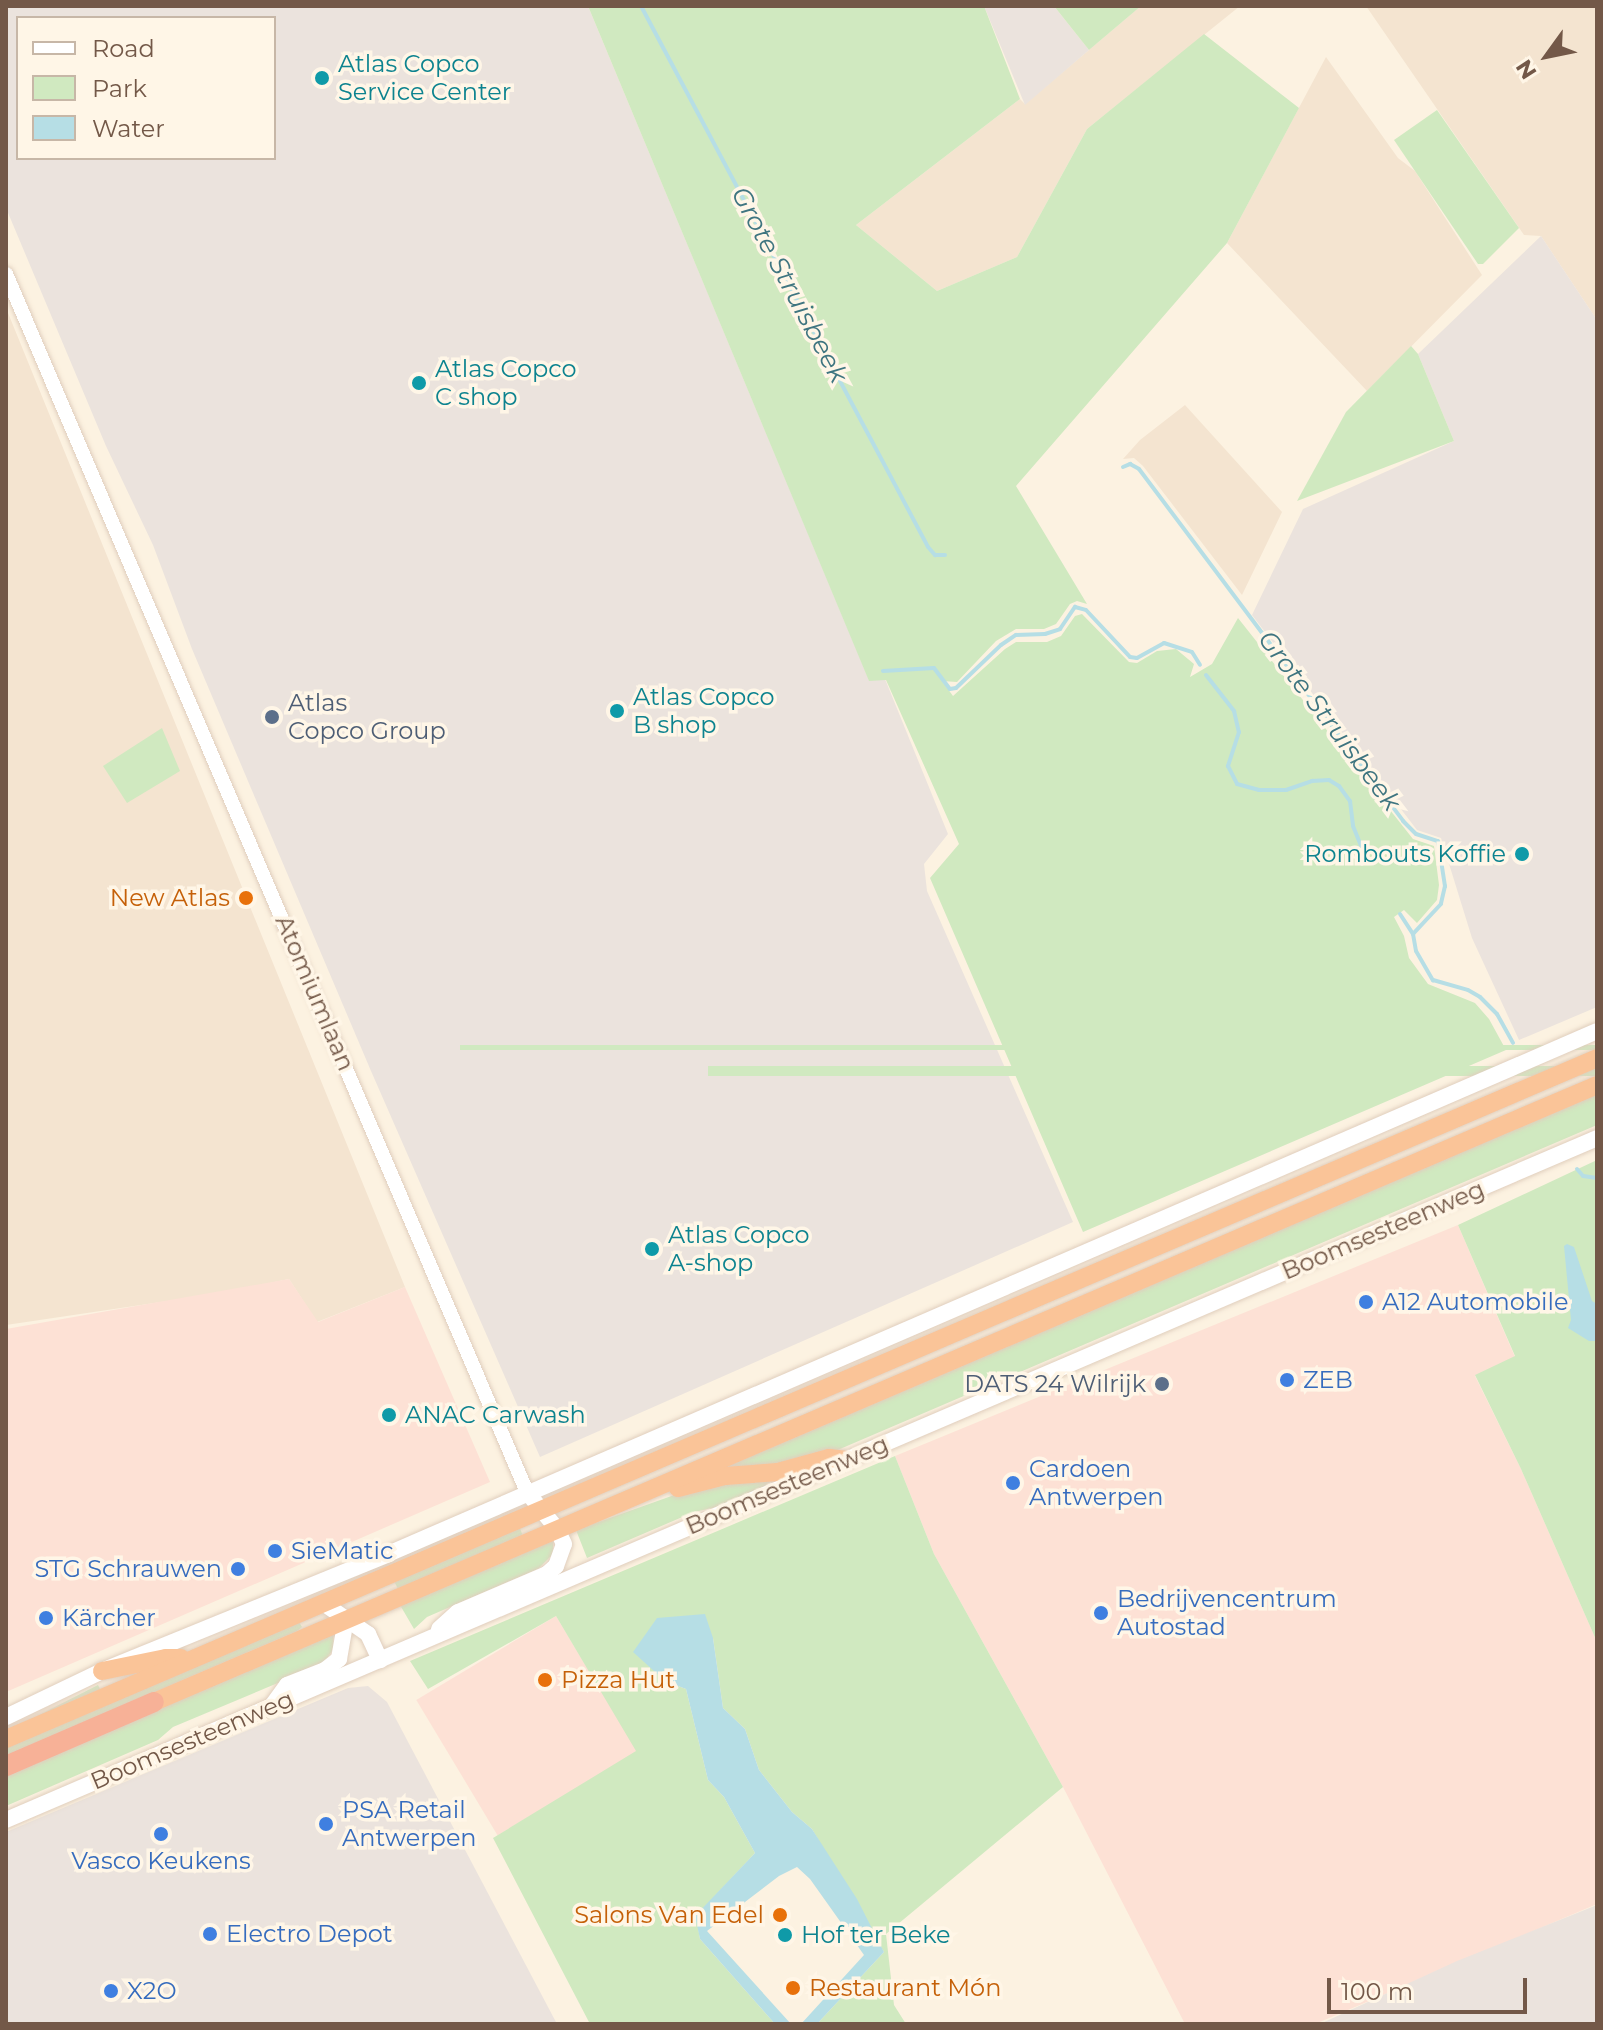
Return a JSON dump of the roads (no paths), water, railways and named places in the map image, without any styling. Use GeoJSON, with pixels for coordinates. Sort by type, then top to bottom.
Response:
{"type":"FeatureCollection","features":[{"type":"Feature","properties":{"kind":"highway"},"geometry":{"type":"LineString","coordinates":[[6,1739],[1597,1058]]}},
{"type":"Feature","properties":{"kind":"highway"},"geometry":{"type":"LineString","coordinates":[[6,1766],[1597,1085]]}},
{"type":"Feature","properties":{"kind":"highway"},"geometry":{"type":"LineString","coordinates":[[664,1484],[678,1488],[725,1476],[778,1472],[829,1458],[847,1460]]}},
{"type":"Feature","properties":{"kind":"highway"},"geometry":{"type":"LineString","coordinates":[[102,1671],[166,1658],[192,1659]]}},
{"type":"Feature","properties":{"kind":"main road"},"geometry":{"type":"LineString","coordinates":[[6,1717],[102,1671],[388,1554],[1597,1031]]}},
{"type":"Feature","properties":{"kind":"main road","name":"Boomsesteenweg"},"geometry":{"type":"LineString","coordinates":[[6,1820],[1597,1138]]}},
{"type":"Feature","properties":{"kind":"main road","name":"Atomiumlaan"},"geometry":{"type":"LineString","coordinates":[[527,1492],[557,1529]]}},
{"type":"Feature","properties":{"kind":"main road"},"geometry":{"type":"LineString","coordinates":[[424,1641],[458,1612],[547,1574],[563,1551],[557,1529]]}},
{"type":"Feature","properties":{"kind":"main road"},"geometry":{"type":"LineString","coordinates":[[323,1603],[368,1634],[380,1660]]}},
{"type":"Feature","properties":{"kind":"main road"},"geometry":{"type":"LineString","coordinates":[[271,1707],[287,1685],[333,1665],[339,1659],[346,1619]]}},
{"type":"Feature","properties":{"kind":"street","name":"Atomiumlaan"},"geometry":{"type":"LineString","coordinates":[[6,274],[129,554],[210,753],[527,1492]]}},
{"type":"Feature","properties":{"kind":"water"},"geometry":{"type":"Polygon","coordinates":[[[1564,1246],[1574,1247],[1592,1301],[1597,1304],[1597,1341],[1589,1341],[1568,1328],[1571,1320],[1564,1246]]]}},
{"type":"Feature","properties":{"kind":"water"},"geometry":{"type":"Polygon","coordinates":[[[705,1614],[713,1638],[723,1708],[745,1729],[759,1770],[792,1812],[812,1829],[857,1899],[884,1952],[817,2024],[801,2024],[864,1955],[810,1879],[797,1867],[779,1876],[707,1931],[791,2024],[775,2024],[700,1939],[695,1916],[755,1853],[724,1797],[708,1780],[686,1689],[665,1681],[633,1652],[657,1618],[705,1614]]]}},
{"type":"Feature","properties":{"kind":"waterway","name":"Grote Struisbeek"},"geometry":{"type":"LineString","coordinates":[[641,6],[928,547],[935,555],[945,555]]}},
{"type":"Feature","properties":{"kind":"waterway","name":"Grote Struisbeek"},"geometry":{"type":"LineString","coordinates":[[1123,467],[1130,464],[1139,469],[1403,821],[1416,834],[1438,841],[1445,886],[1441,904],[1413,934],[1416,951],[1433,980],[1468,990],[1480,997],[1497,1014],[1513,1043]]}},
{"type":"Feature","properties":{"kind":"waterway"},"geometry":{"type":"LineString","coordinates":[[883,671],[934,668],[950,689],[956,688],[1001,645],[1016,635],[1045,634],[1060,629],[1075,607],[1086,610],[1130,657],[1137,658],[1164,643],[1192,652],[1200,665]]}},
{"type":"Feature","properties":{"kind":"waterway"},"geometry":{"type":"LineString","coordinates":[[1206,675],[1234,711],[1239,732],[1228,766],[1237,784],[1259,790],[1286,790],[1312,781],[1329,780],[1339,786],[1350,801],[1353,826],[1365,855]]}},
{"type":"Feature","properties":{"kind":"waterway"},"geometry":{"type":"LineString","coordinates":[[1400,914],[1413,934]]}},
{"type":"Feature","properties":{"kind":"waterway","name":"Grote Struisbeek"},"geometry":{"type":"LineString","coordinates":[[1577,1169],[1583,1176],[1597,1178]]}},
{"type":"Feature","properties":{"kind":"place","name":"Atlas Copco Service Center"},"geometry":{"type":"Point","coordinates":[322,78]}},
{"type":"Feature","properties":{"kind":"place","name":"Atlas Copco C shop"},"geometry":{"type":"Point","coordinates":[419,383]}},
{"type":"Feature","properties":{"kind":"place","name":"Atlas Copco B shop"},"geometry":{"type":"Point","coordinates":[617,711]}},
{"type":"Feature","properties":{"kind":"place","name":"Atlas Copco Group"},"geometry":{"type":"Point","coordinates":[272,717]}},
{"type":"Feature","properties":{"kind":"place","name":"Rombouts Koffie"},"geometry":{"type":"Point","coordinates":[1522,854]}},
{"type":"Feature","properties":{"kind":"place","name":"New Atlas"},"geometry":{"type":"Point","coordinates":[246,898]}},
{"type":"Feature","properties":{"kind":"place","name":"Atlas Copco A-shop"},"geometry":{"type":"Point","coordinates":[652,1249]}},
{"type":"Feature","properties":{"kind":"place","name":"A12 Automobile"},"geometry":{"type":"Point","coordinates":[1366,1302]}},
{"type":"Feature","properties":{"kind":"place","name":"ZEB"},"geometry":{"type":"Point","coordinates":[1287,1380]}},
{"type":"Feature","properties":{"kind":"place","name":"DATS 24 Wilrijk"},"geometry":{"type":"Point","coordinates":[1162,1384]}},
{"type":"Feature","properties":{"kind":"place","name":"ANAC Carwash"},"geometry":{"type":"Point","coordinates":[389,1415]}},
{"type":"Feature","properties":{"kind":"place","name":"Cardoen Antwerpen"},"geometry":{"type":"Point","coordinates":[1013,1483]}},
{"type":"Feature","properties":{"kind":"place","name":"SieMatic"},"geometry":{"type":"Point","coordinates":[275,1551]}},
{"type":"Feature","properties":{"kind":"place","name":"STG Schrauwen"},"geometry":{"type":"Point","coordinates":[238,1569]}},
{"type":"Feature","properties":{"kind":"place","name":"Bedrijvencentrum Autostad"},"geometry":{"type":"Point","coordinates":[1101,1613]}},
{"type":"Feature","properties":{"kind":"place","name":"Kärcher"},"geometry":{"type":"Point","coordinates":[46,1618]}},
{"type":"Feature","properties":{"kind":"place","name":"Pizza Hut"},"geometry":{"type":"Point","coordinates":[545,1680]}},
{"type":"Feature","properties":{"kind":"place","name":"PSA Retail Antwerpen"},"geometry":{"type":"Point","coordinates":[326,1824]}},
{"type":"Feature","properties":{"kind":"place","name":"Vasco Keukens"},"geometry":{"type":"Point","coordinates":[161,1834]}},
{"type":"Feature","properties":{"kind":"place","name":"Salons Van Edel"},"geometry":{"type":"Point","coordinates":[780,1915]}},
{"type":"Feature","properties":{"kind":"place","name":"Electro Depot"},"geometry":{"type":"Point","coordinates":[210,1934]}},
{"type":"Feature","properties":{"kind":"place","name":"Hof ter Beke"},"geometry":{"type":"Point","coordinates":[785,1935]}},
{"type":"Feature","properties":{"kind":"place","name":"Restaurant Món"},"geometry":{"type":"Point","coordinates":[793,1988]}},
{"type":"Feature","properties":{"kind":"place","name":"X2O"},"geometry":{"type":"Point","coordinates":[111,1991]}}]}
